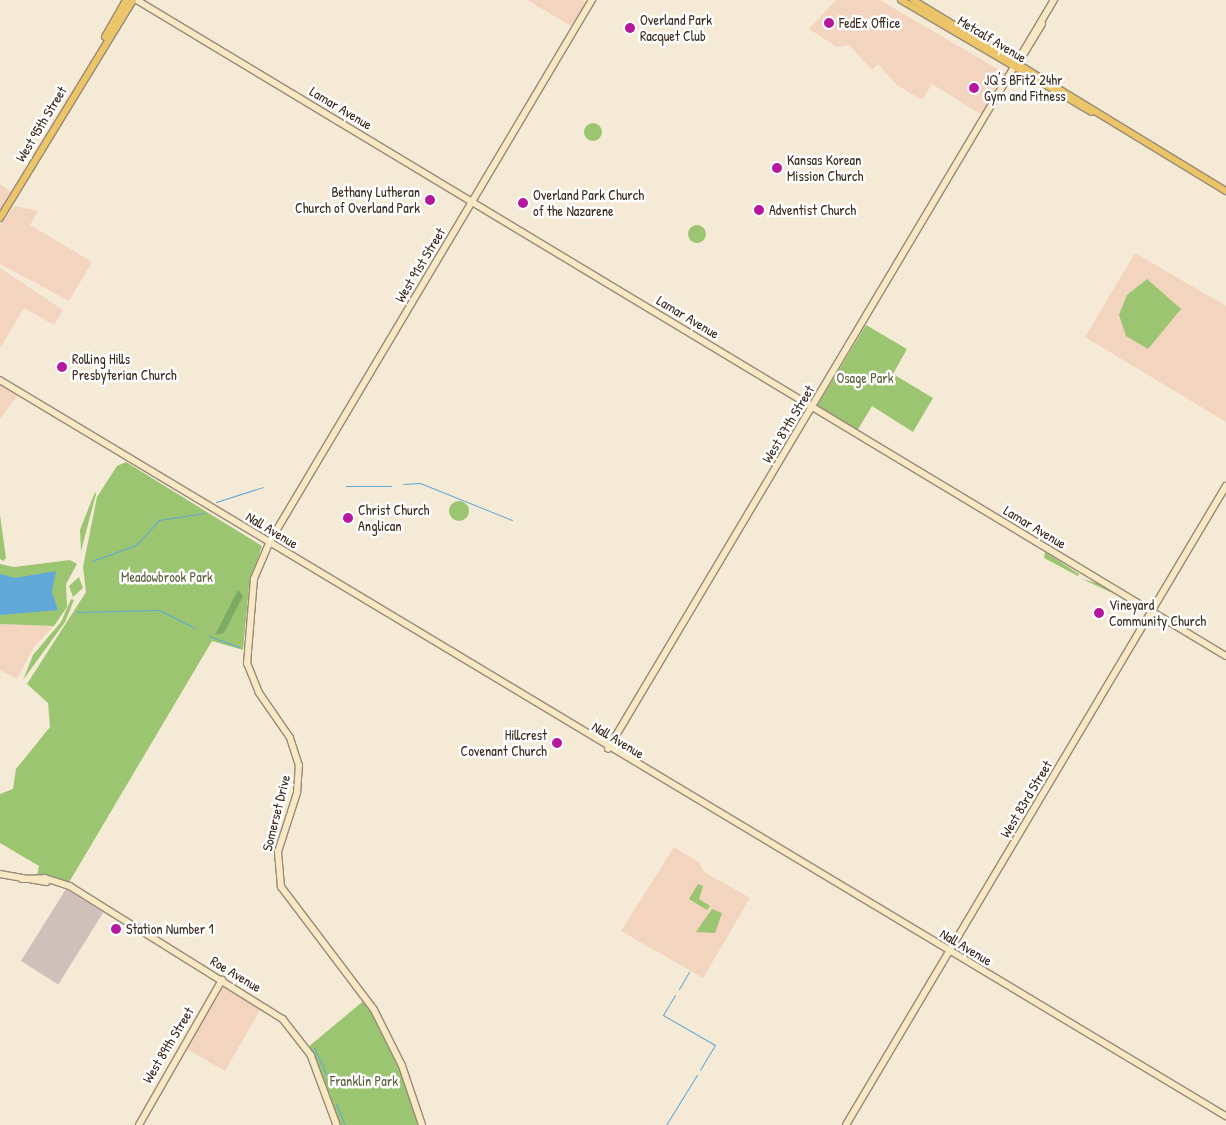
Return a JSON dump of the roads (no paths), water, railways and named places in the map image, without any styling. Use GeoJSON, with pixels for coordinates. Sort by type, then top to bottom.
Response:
{"type":"FeatureCollection","features":[{"type":"Feature","properties":{"kind":"main road","name":"West 95th Street"},"geometry":{"type":"LineString","coordinates":[[104,43],[126,0]]}},
{"type":"Feature","properties":{"kind":"main road","name":"West 95th Street"},"geometry":{"type":"LineString","coordinates":[[0,218],[104,43],[133,0]]}},
{"type":"Feature","properties":{"kind":"main road","name":"Metcalf Avenue"},"geometry":{"type":"LineString","coordinates":[[901,0],[1016,64]]}},
{"type":"Feature","properties":{"kind":"main road","name":"Metcalf Avenue"},"geometry":{"type":"LineString","coordinates":[[913,0],[1226,191]]}},
{"type":"Feature","properties":{"kind":"street","name":"Lamar Avenue"},"geometry":{"type":"LineString","coordinates":[[137,0],[1226,656]]}},
{"type":"Feature","properties":{"kind":"street","name":"West 91st Street"},"geometry":{"type":"LineString","coordinates":[[269,543],[592,0]]}},
{"type":"Feature","properties":{"kind":"street","name":"West 87th Street"},"geometry":{"type":"LineString","coordinates":[[608,748],[1054,0]]}},
{"type":"Feature","properties":{"kind":"street","name":"Nall Avenue"},"geometry":{"type":"LineString","coordinates":[[0,380],[608,748],[1226,1116]]}},
{"type":"Feature","properties":{"kind":"street","name":"West 83rd Street"},"geometry":{"type":"LineString","coordinates":[[846,1125],[1226,486]]}},
{"type":"Feature","properties":{"kind":"street","name":"Somerset Drive"},"geometry":{"type":"LineString","coordinates":[[269,543],[254,579],[245,643],[255,686],[290,738],[299,766],[297,793],[278,852],[279,880],[290,904],[342,963],[374,1010],[402,1066],[422,1125]]}},
{"type":"Feature","properties":{"kind":"street","name":"Roe Avenue"},"geometry":{"type":"LineString","coordinates":[[0,874],[72,888],[273,1012],[297,1034],[316,1065],[337,1125]]}},
{"type":"Feature","properties":{"kind":"street","name":"West 89th Street"},"geometry":{"type":"LineString","coordinates":[[138,1125],[222,980]]}},
{"type":"Feature","properties":{"kind":"water"},"geometry":{"type":"Polygon","coordinates":[[[56,571],[52,592],[58,610],[0,615],[0,574],[15,578],[56,571]]]}},
{"type":"Feature","properties":{"kind":"waterway"},"geometry":{"type":"LineString","coordinates":[[403,484],[420,483],[512,520]]}},
{"type":"Feature","properties":{"kind":"waterway"},"geometry":{"type":"LineString","coordinates":[[346,486],[391,486]]}},
{"type":"Feature","properties":{"kind":"waterway"},"geometry":{"type":"LineString","coordinates":[[216,502],[263,487]]}},
{"type":"Feature","properties":{"kind":"waterway"},"geometry":{"type":"LineString","coordinates":[[92,561],[136,545],[159,520],[204,513]]}},
{"type":"Feature","properties":{"kind":"waterway"},"geometry":{"type":"LineString","coordinates":[[77,612],[159,610],[195,628]]}},
{"type":"Feature","properties":{"kind":"waterway"},"geometry":{"type":"LineString","coordinates":[[209,636],[239,647]]}},
{"type":"Feature","properties":{"kind":"waterway"},"geometry":{"type":"LineString","coordinates":[[679,989],[689,972]]}},
{"type":"Feature","properties":{"kind":"waterway"},"geometry":{"type":"LineString","coordinates":[[675,995],[663,1015],[715,1045],[700,1070]]}},
{"type":"Feature","properties":{"kind":"waterway"},"geometry":{"type":"LineString","coordinates":[[314,1048],[329,1080]]}},
{"type":"Feature","properties":{"kind":"waterway"},"geometry":{"type":"LineString","coordinates":[[666,1125],[697,1075]]}},
{"type":"Feature","properties":{"kind":"waterway"},"geometry":{"type":"LineString","coordinates":[[336,1104],[345,1125]]}},
{"type":"Feature","properties":{"kind":"place","name":"FedEx Office"},"geometry":{"type":"Point","coordinates":[829,23]}},
{"type":"Feature","properties":{"kind":"place","name":"Overland Park Racquet Club"},"geometry":{"type":"Point","coordinates":[630,28]}},
{"type":"Feature","properties":{"kind":"place","name":"JQ's BFit2 24hr Gym and Fitness"},"geometry":{"type":"Point","coordinates":[974,88]}},
{"type":"Feature","properties":{"kind":"place","name":"Kansas Korean Mission Church"},"geometry":{"type":"Point","coordinates":[777,168]}},
{"type":"Feature","properties":{"kind":"place","name":"Bethany Lutheran Church of Overland Park"},"geometry":{"type":"Point","coordinates":[430,200]}},
{"type":"Feature","properties":{"kind":"place","name":"Overland Park Church of the Nazarene"},"geometry":{"type":"Point","coordinates":[523,203]}},
{"type":"Feature","properties":{"kind":"place","name":"Adventist Church"},"geometry":{"type":"Point","coordinates":[759,210]}},
{"type":"Feature","properties":{"kind":"place","name":"Rolling Hills Presbyterian Church"},"geometry":{"type":"Point","coordinates":[62,367]}},
{"type":"Feature","properties":{"kind":"place","name":"Christ Church Anglican"},"geometry":{"type":"Point","coordinates":[348,518]}},
{"type":"Feature","properties":{"kind":"place","name":"Vineyard Community Church"},"geometry":{"type":"Point","coordinates":[1099,613]}},
{"type":"Feature","properties":{"kind":"place","name":"Hillcrest Covenant Church"},"geometry":{"type":"Point","coordinates":[557,743]}},
{"type":"Feature","properties":{"kind":"place","name":"Station Number 1"},"geometry":{"type":"Point","coordinates":[116,929]}},
{"type":"Feature","properties":{"kind":"park label","name":"Osage Park"},"geometry":{"type":"Point","coordinates":[865,378]}},
{"type":"Feature","properties":{"kind":"park label","name":"Meadowbrook Park"},"geometry":{"type":"Point","coordinates":[167,577]}},
{"type":"Feature","properties":{"kind":"park label","name":"Franklin Park"},"geometry":{"type":"Point","coordinates":[364,1081]}}]}
